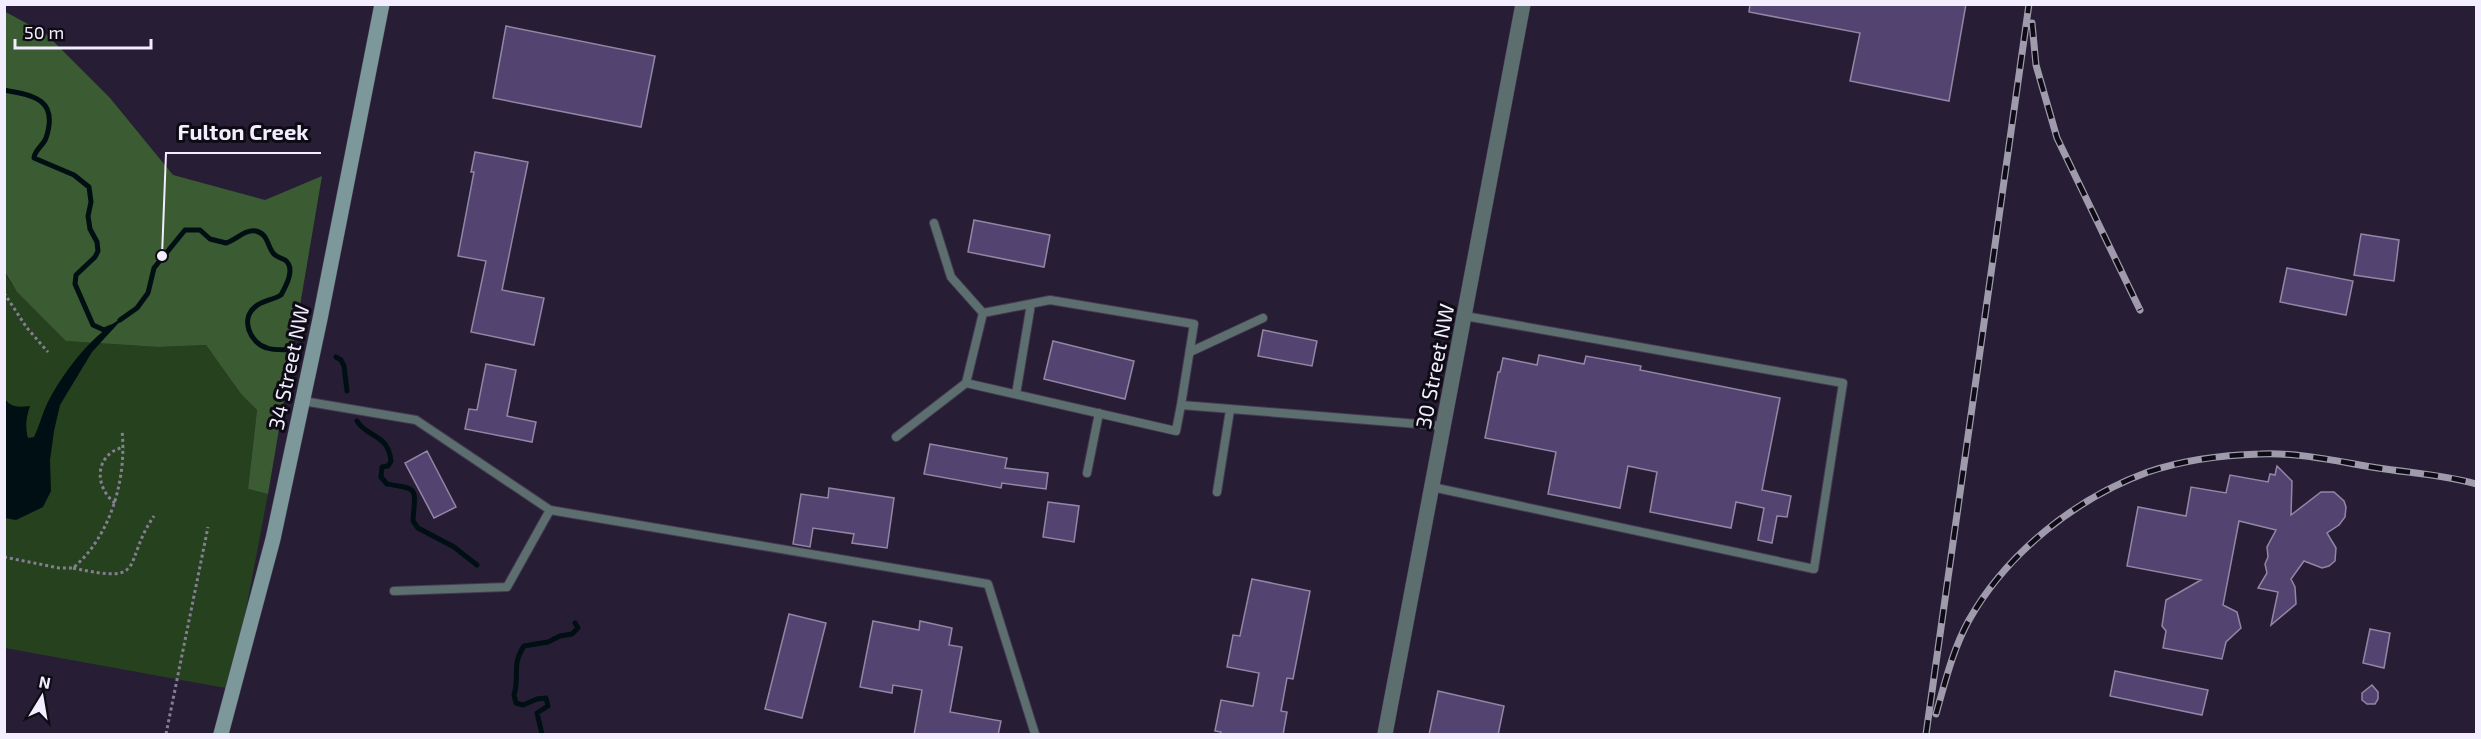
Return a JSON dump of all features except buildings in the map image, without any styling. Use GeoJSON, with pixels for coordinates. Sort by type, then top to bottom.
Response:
{"type":"FeatureCollection","features":[{"type":"Feature","properties":{"kind":"main road","name":"34 Street NW"},"geometry":{"type":"LineString","coordinates":[[221,735],[273,539],[303,401],[382,4]]}},
{"type":"Feature","properties":{"kind":"street","name":"30 Street NW"},"geometry":{"type":"LineString","coordinates":[[1385,735],[1523,4]]}},
{"type":"Feature","properties":{"kind":"lane"},"geometry":{"type":"LineString","coordinates":[[934,223],[951,277],[983,314]]}},
{"type":"Feature","properties":{"kind":"lane"},"geometry":{"type":"LineString","coordinates":[[966,383],[1176,431],[1194,324],[1050,300],[983,314]]}},
{"type":"Feature","properties":{"kind":"lane"},"geometry":{"type":"LineString","coordinates":[[1016,394],[1031,304]]}},
{"type":"Feature","properties":{"kind":"lane"},"geometry":{"type":"LineString","coordinates":[[896,437],[966,383],[983,314]]}},
{"type":"Feature","properties":{"kind":"lane"},"geometry":{"type":"LineString","coordinates":[[1432,488],[1814,568],[1843,383],[1465,316]]}},
{"type":"Feature","properties":{"kind":"lane"},"geometry":{"type":"LineString","coordinates":[[1190,352],[1263,318]]}},
{"type":"Feature","properties":{"kind":"lane"},"geometry":{"type":"LineString","coordinates":[[303,401],[416,420],[550,510],[987,584],[1035,735]]}},
{"type":"Feature","properties":{"kind":"lane"},"geometry":{"type":"LineString","coordinates":[[1181,405],[1443,426]]}},
{"type":"Feature","properties":{"kind":"lane"},"geometry":{"type":"LineString","coordinates":[[1217,492],[1230,410]]}},
{"type":"Feature","properties":{"kind":"lane"},"geometry":{"type":"LineString","coordinates":[[1087,473],[1099,413]]}},
{"type":"Feature","properties":{"kind":"lane"},"geometry":{"type":"LineString","coordinates":[[394,591],[507,587],[550,510]]}},
{"type":"Feature","properties":{"kind":"path"},"geometry":{"type":"LineString","coordinates":[[4,293],[27,328],[48,352]]}},
{"type":"Feature","properties":{"kind":"path"},"geometry":{"type":"LineString","coordinates":[[73,568],[85,558],[115,503],[124,447],[122,430]]}},
{"type":"Feature","properties":{"kind":"path"},"geometry":{"type":"LineString","coordinates":[[115,503],[103,490],[98,478],[102,465],[111,453],[124,447]]}},
{"type":"Feature","properties":{"kind":"path"},"geometry":{"type":"LineString","coordinates":[[4,557],[107,576],[121,575],[133,564],[154,516]]}},
{"type":"Feature","properties":{"kind":"path"},"geometry":{"type":"LineString","coordinates":[[166,735],[208,527]]}},
{"type":"Feature","properties":{"kind":"green space"},"geometry":{"type":"Polygon","coordinates":[[[4,11],[46,34],[110,98],[173,175],[265,200],[322,176],[268,494],[248,489],[257,410],[241,394],[206,345],[158,347],[66,341],[17,292],[5,272],[4,11]]]}},
{"type":"Feature","properties":{"kind":"green space"},"geometry":{"type":"Polygon","coordinates":[[[4,272],[17,292],[67,341],[158,347],[206,345],[241,394],[257,410],[248,489],[268,494],[231,689],[5,648],[4,272]]]}},
{"type":"Feature","properties":{"kind":"shaded area"},"geometry":{"type":"Polygon","coordinates":[[[125,316],[92,352],[60,405],[50,460],[51,491],[43,507],[16,520],[5,518],[5,399],[19,407],[30,406],[26,430],[28,438],[34,437],[48,403],[73,363],[92,341],[125,316]]]}},
{"type":"Feature","properties":{"kind":"waterway"},"geometry":{"type":"LineString","coordinates":[[4,90],[33,97],[46,107],[49,115],[46,138],[34,158],[74,175],[89,187],[91,202],[88,216],[98,251],[95,257],[76,275],[75,284],[93,325],[104,330],[111,327]]}},
{"type":"Feature","properties":{"kind":"waterway"},"geometry":{"type":"LineString","coordinates":[[120,320],[137,308],[148,293],[154,268],[185,230],[200,230],[210,239],[226,243],[248,232],[256,231],[265,237],[274,254],[288,263],[290,272],[281,295],[260,303],[251,312],[248,318],[249,330],[256,341],[267,348],[296,350]]}},
{"type":"Feature","properties":{"kind":"waterway"},"geometry":{"type":"LineString","coordinates":[[336,357],[344,366],[347,391]]}},
{"type":"Feature","properties":{"kind":"waterway"},"geometry":{"type":"LineString","coordinates":[[357,421],[386,445],[391,461],[388,466],[382,467],[381,477],[387,484],[405,487],[413,492],[413,521],[418,528],[454,547],[477,565]]}},
{"type":"Feature","properties":{"kind":"waterway"},"geometry":{"type":"LineString","coordinates":[[542,734],[537,713],[548,706],[546,698],[523,705],[516,703],[514,695],[518,659],[524,646],[548,642],[560,636],[572,634],[578,628],[575,623]]}},
{"type":"Feature","properties":{"kind":"railway"},"geometry":{"type":"LineString","coordinates":[[1926,734],[2029,4]]}},
{"type":"Feature","properties":{"kind":"railway"},"geometry":{"type":"LineString","coordinates":[[2032,23],[2036,65],[2057,138],[2140,310]]}},
{"type":"Feature","properties":{"kind":"railway"},"geometry":{"type":"LineString","coordinates":[[1936,714],[1963,631],[1985,595],[2003,572],[2046,531],[2070,513],[2121,483],[2148,472],[2189,461],[2232,456],[2290,454],[2440,476],[2476,484]]}},
{"type":"Feature","properties":{"kind":"place","name":"Fulton Creek"},"geometry":{"type":"Point","coordinates":[162,256]}}]}
